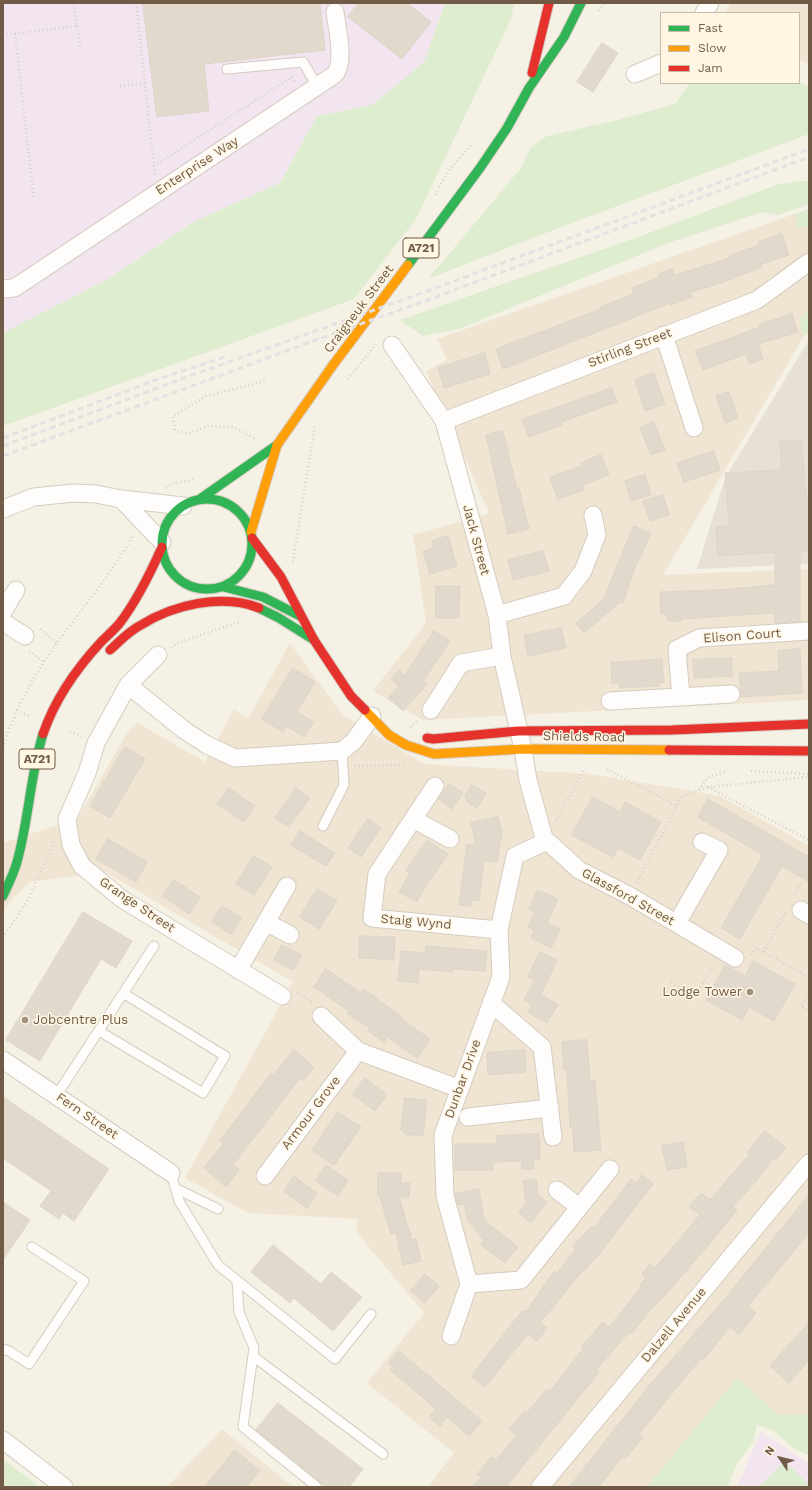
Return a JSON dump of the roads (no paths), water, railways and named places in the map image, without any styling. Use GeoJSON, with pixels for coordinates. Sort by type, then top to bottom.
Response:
{"type":"FeatureCollection","features":[{"type":"Feature","properties":{"kind":"main road","name":"Craigneuk Street"},"geometry":{"type":"LineString","coordinates":[[529,88],[549,3]]}},
{"type":"Feature","properties":{"kind":"main road","name":"Craigneuk Street"},"geometry":{"type":"LineString","coordinates":[[200,499],[277,445],[333,366],[480,168],[507,128],[529,88],[564,37],[581,3]]}},
{"type":"Feature","properties":{"kind":"main road","name":"Craigneuk Street"},"geometry":{"type":"LineString","coordinates":[[252,535],[277,445]]}},
{"type":"Feature","properties":{"kind":"main road"},"geometry":{"type":"LineString","coordinates":[[200,499],[222,501],[232,506],[247,522],[252,535],[252,553],[247,567],[237,579],[224,587],[213,590],[201,590],[179,580],[170,571],[164,560],[162,545],[165,528],[172,516],[183,506],[200,499]]}},
{"type":"Feature","properties":{"kind":"main road","name":"Shields Road"},"geometry":{"type":"LineString","coordinates":[[252,535],[281,577],[300,616],[314,640],[352,696],[389,735],[406,745],[434,754],[523,749],[809,751]]}},
{"type":"Feature","properties":{"kind":"main road","name":"A721"},"geometry":{"type":"LineString","coordinates":[[3,896],[6,882],[17,862],[26,823],[30,787],[38,751],[49,718],[59,698],[80,666],[118,625],[146,582],[162,545]]}},
{"type":"Feature","properties":{"kind":"main road"},"geometry":{"type":"LineString","coordinates":[[177,593],[190,586]]}},
{"type":"Feature","properties":{"kind":"main road"},"geometry":{"type":"LineString","coordinates":[[224,587],[262,597],[300,616]]}},
{"type":"Feature","properties":{"kind":"main road"},"geometry":{"type":"LineString","coordinates":[[59,698],[139,625],[158,615],[178,608],[212,603],[254,607],[286,621],[314,640]]}},
{"type":"Feature","properties":{"kind":"main road","name":"A721"},"geometry":{"type":"LineString","coordinates":[[118,625],[140,612]]}},
{"type":"Feature","properties":{"kind":"main road","name":"Shields Road"},"geometry":{"type":"LineString","coordinates":[[372,716],[393,725]]}},
{"type":"Feature","properties":{"kind":"main road","name":"Shields Road"},"geometry":{"type":"LineString","coordinates":[[420,736],[433,739],[518,731],[672,730],[809,724]]}},
{"type":"Feature","properties":{"kind":"street"},"geometry":{"type":"LineString","coordinates":[[705,12],[710,3]]}},
{"type":"Feature","properties":{"kind":"street","name":"Enterprise Way"},"geometry":{"type":"LineString","coordinates":[[3,289],[14,288],[22,283],[334,76],[340,67],[341,61],[335,8]]}},
{"type":"Feature","properties":{"kind":"street"},"geometry":{"type":"LineString","coordinates":[[635,74],[660,63]]}},
{"type":"Feature","properties":{"kind":"street","name":"Stirling Street"},"geometry":{"type":"LineString","coordinates":[[444,421],[757,300],[809,262]]}},
{"type":"Feature","properties":{"kind":"street"},"geometry":{"type":"LineString","coordinates":[[664,335],[694,428]]}},
{"type":"Feature","properties":{"kind":"street","name":"Jack Street"},"geometry":{"type":"LineString","coordinates":[[386,342],[444,421],[497,615],[502,656],[523,749]]}},
{"type":"Feature","properties":{"kind":"street"},"geometry":{"type":"LineString","coordinates":[[3,509],[34,497],[73,493],[96,494],[121,499],[183,506]]}},
{"type":"Feature","properties":{"kind":"street"},"geometry":{"type":"LineString","coordinates":[[121,499],[162,545]]}},
{"type":"Feature","properties":{"kind":"street"},"geometry":{"type":"LineString","coordinates":[[497,615],[564,596],[584,571],[597,534],[593,515]]}},
{"type":"Feature","properties":{"kind":"street"},"geometry":{"type":"LineString","coordinates":[[3,612],[16,590]]}},
{"type":"Feature","properties":{"kind":"street"},"geometry":{"type":"LineString","coordinates":[[3,622],[25,636]]}},
{"type":"Feature","properties":{"kind":"street","name":"Elison Court"},"geometry":{"type":"LineString","coordinates":[[681,697],[677,649],[699,638],[809,631]]}},
{"type":"Feature","properties":{"kind":"street"},"geometry":{"type":"LineString","coordinates":[[158,655],[128,686],[184,730],[207,745],[235,758],[342,751],[354,741],[372,716]]}},
{"type":"Feature","properties":{"kind":"street"},"geometry":{"type":"LineString","coordinates":[[431,710],[461,663],[502,656]]}},
{"type":"Feature","properties":{"kind":"street","name":"Grange Street"},"geometry":{"type":"LineString","coordinates":[[128,686],[96,743],[87,773],[67,820],[71,845],[82,866],[99,882],[122,899],[282,996]]}},
{"type":"Feature","properties":{"kind":"street"},"geometry":{"type":"LineString","coordinates":[[610,701],[731,694]]}},
{"type":"Feature","properties":{"kind":"street"},"geometry":{"type":"LineString","coordinates":[[523,749],[528,780],[545,840]]}},
{"type":"Feature","properties":{"kind":"street","name":"Staig Wynd"},"geometry":{"type":"LineString","coordinates":[[435,786],[377,874],[372,918],[499,930]]}},
{"type":"Feature","properties":{"kind":"street"},"geometry":{"type":"LineString","coordinates":[[413,819],[450,839]]}},
{"type":"Feature","properties":{"kind":"street","name":"Glassford Street"},"geometry":{"type":"LineString","coordinates":[[545,840],[578,870],[630,896],[735,958]]}},
{"type":"Feature","properties":{"kind":"street","name":"Dunbar Drive"},"geometry":{"type":"LineString","coordinates":[[469,1284],[444,1196],[443,1135],[501,977],[499,930],[515,856],[545,840]]}},
{"type":"Feature","properties":{"kind":"street"},"geometry":{"type":"LineString","coordinates":[[677,923],[719,850],[702,842]]}},
{"type":"Feature","properties":{"kind":"street"},"geometry":{"type":"LineString","coordinates":[[238,970],[287,886]]}},
{"type":"Feature","properties":{"kind":"street"},"geometry":{"type":"LineString","coordinates":[[266,922],[290,935]]}},
{"type":"Feature","properties":{"kind":"street"},"geometry":{"type":"LineString","coordinates":[[491,1003],[542,1047],[553,1137]]}},
{"type":"Feature","properties":{"kind":"street"},"geometry":{"type":"LineString","coordinates":[[321,1016],[358,1051],[460,1089]]}},
{"type":"Feature","properties":{"kind":"street","name":"Armour Grove"},"geometry":{"type":"LineString","coordinates":[[265,1176],[358,1051]]}},
{"type":"Feature","properties":{"kind":"street","name":"Fern Street"},"geometry":{"type":"LineString","coordinates":[[3,1060],[173,1180]]}},
{"type":"Feature","properties":{"kind":"street"},"geometry":{"type":"LineString","coordinates":[[468,1117],[550,1108]]}},
{"type":"Feature","properties":{"kind":"street","name":"Dalzell Avenue"},"geometry":{"type":"LineString","coordinates":[[540,1487],[809,1163]]}},
{"type":"Feature","properties":{"kind":"street"},"geometry":{"type":"LineString","coordinates":[[452,1336],[469,1284],[521,1280],[610,1169]]}},
{"type":"Feature","properties":{"kind":"street"},"geometry":{"type":"LineString","coordinates":[[557,1190],[579,1207]]}},
{"type":"Feature","properties":{"kind":"street"},"geometry":{"type":"LineString","coordinates":[[3,1440],[64,1487]]}},
{"type":"Feature","properties":{"kind":"lane"},"geometry":{"type":"LineString","coordinates":[[227,68],[303,62],[311,91]]}},
{"type":"Feature","properties":{"kind":"lane"},"geometry":{"type":"LineString","coordinates":[[323,826],[344,785],[342,751]]}},
{"type":"Feature","properties":{"kind":"lane"},"geometry":{"type":"LineString","coordinates":[[56,1096],[154,946]]}},
{"type":"Feature","properties":{"kind":"lane"},"geometry":{"type":"LineString","coordinates":[[98,1031],[203,1093],[224,1056],[123,993]]}},
{"type":"Feature","properties":{"kind":"lane"},"geometry":{"type":"LineString","coordinates":[[173,1180],[218,1208]]}},
{"type":"Feature","properties":{"kind":"lane"},"geometry":{"type":"LineString","coordinates":[[173,1180],[179,1201],[218,1265],[335,1359],[371,1314]]}},
{"type":"Feature","properties":{"kind":"lane"},"geometry":{"type":"LineString","coordinates":[[3,1349],[9,1351],[29,1364],[84,1281],[32,1247]]}},
{"type":"Feature","properties":{"kind":"lane"},"geometry":{"type":"LineString","coordinates":[[237,1281],[239,1312],[254,1348],[243,1427],[317,1487]]}},
{"type":"Feature","properties":{"kind":"lane"},"geometry":{"type":"LineString","coordinates":[[253,1356],[383,1454]]}},
{"type":"Feature","properties":{"kind":"railway"},"geometry":{"type":"LineString","coordinates":[[3,446],[184,378],[430,290],[809,149]]}},
{"type":"Feature","properties":{"kind":"railway"},"geometry":{"type":"LineString","coordinates":[[3,456],[433,298],[809,157]]}},
{"type":"Feature","properties":{"kind":"railway"},"geometry":{"type":"LineString","coordinates":[[3,438],[161,378],[228,356]]}},
{"type":"Feature","properties":{"kind":"place","name":"Lodge Tower"},"geometry":{"type":"Point","coordinates":[750,992]}},
{"type":"Feature","properties":{"kind":"place","name":"Jobcentre Plus"},"geometry":{"type":"Point","coordinates":[25,1020]}}]}
